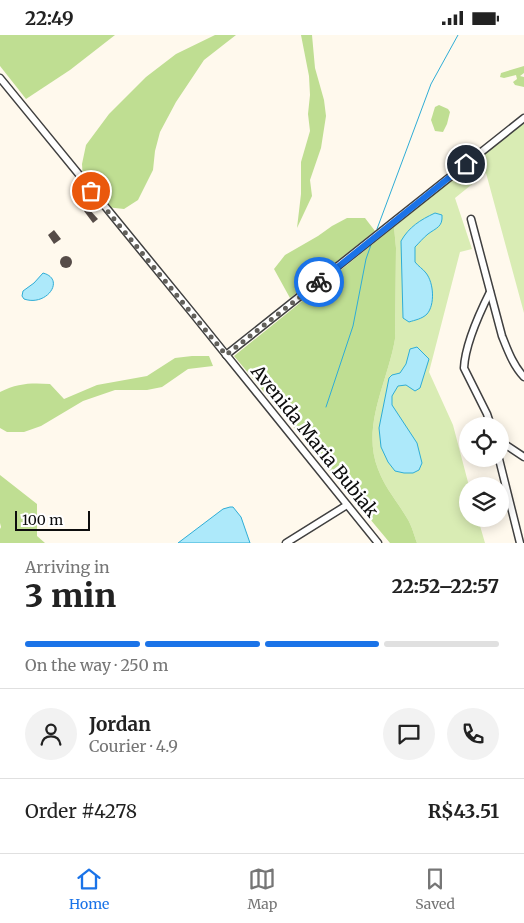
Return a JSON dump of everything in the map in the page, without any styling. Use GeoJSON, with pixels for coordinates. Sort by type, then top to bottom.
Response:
{"type":"FeatureCollection","features":[{"type":"Feature","properties":{"kind":"street","name":"Avenida Maria Bubiak"},"geometry":{"type":"LineString","coordinates":[[0,78],[378,543]]}},
{"type":"Feature","properties":{"kind":"street"},"geometry":{"type":"LineString","coordinates":[[226,355],[524,118]]}},
{"type":"Feature","properties":{"kind":"street"},"geometry":{"type":"LineString","coordinates":[[471,219],[502,337],[509,355],[524,377]]}},
{"type":"Feature","properties":{"kind":"street"},"geometry":{"type":"LineString","coordinates":[[488,417],[464,368],[464,362],[475,327],[490,292]]}},
{"type":"Feature","properties":{"kind":"street"},"geometry":{"type":"LineString","coordinates":[[509,447],[524,457]]}},
{"type":"Feature","properties":{"kind":"street"},"geometry":{"type":"LineString","coordinates":[[501,467],[520,543]]}},
{"type":"Feature","properties":{"kind":"street"},"geometry":{"type":"LineString","coordinates":[[286,543],[347,505]]}},
{"type":"Feature","properties":{"kind":"green space"},"geometry":{"type":"Polygon","coordinates":[[[0,35],[115,35],[70,70],[26,99],[0,66],[0,35]]]}},
{"type":"Feature","properties":{"kind":"green space"},"geometry":{"type":"Polygon","coordinates":[[[215,35],[236,35],[204,60],[176,102],[160,132],[153,170],[138,200],[124,209],[106,207],[92,196],[83,180],[82,164],[86,145],[109,114],[146,77],[176,54],[215,35]]]}},
{"type":"Feature","properties":{"kind":"green space"},"geometry":{"type":"Polygon","coordinates":[[[301,35],[312,35],[315,68],[324,100],[326,116],[321,148],[310,180],[312,196],[297,228],[301,194],[301,162],[310,131],[308,114],[309,76],[301,35]]]}},
{"type":"Feature","properties":{"kind":"green space"},"geometry":{"type":"Polygon","coordinates":[[[524,66],[524,73],[520,76],[524,77],[524,87],[515,85],[513,82],[517,79],[516,75],[500,77],[501,73],[524,66]]]}},
{"type":"Feature","properties":{"kind":"green space"},"geometry":{"type":"Polygon","coordinates":[[[439,105],[450,112],[443,132],[435,131],[431,120],[435,107],[439,105]]]}},
{"type":"Feature","properties":{"kind":"green space"},"geometry":{"type":"Polygon","coordinates":[[[524,122],[524,313],[486,173],[455,198],[472,249],[460,252],[429,372],[453,425],[459,448],[459,467],[464,467],[467,477],[459,477],[459,527],[480,527],[485,543],[417,543],[409,521],[378,469],[372,436],[374,420],[395,339],[396,248],[394,227],[524,122]]]}},
{"type":"Feature","properties":{"kind":"green space"},"geometry":{"type":"Polygon","coordinates":[[[347,218],[365,218],[375,231],[290,298],[274,269],[285,255],[347,218]]]}},
{"type":"Feature","properties":{"kind":"green space"},"geometry":{"type":"Polygon","coordinates":[[[394,227],[396,248],[395,339],[374,420],[372,436],[378,469],[409,521],[417,543],[390,543],[234,356],[394,227]]]}},
{"type":"Feature","properties":{"kind":"green space"},"geometry":{"type":"Polygon","coordinates":[[[209,356],[213,366],[188,369],[162,387],[147,390],[115,390],[83,401],[41,426],[24,432],[7,432],[0,428],[0,392],[7,389],[25,384],[50,384],[64,399],[97,385],[147,376],[175,358],[209,356]]]}},
{"type":"Feature","properties":{"kind":"green space"},"geometry":{"type":"Polygon","coordinates":[[[0,475],[37,504],[37,536],[45,543],[0,543],[0,475]]]}},
{"type":"Feature","properties":{"kind":"water"},"geometry":{"type":"Polygon","coordinates":[[[435,213],[442,215],[440,225],[415,247],[415,262],[426,273],[431,282],[432,300],[430,310],[425,316],[409,322],[403,318],[401,241],[415,224],[435,213]]]}},
{"type":"Feature","properties":{"kind":"water"},"geometry":{"type":"Polygon","coordinates":[[[43,273],[50,276],[53,281],[51,291],[40,299],[24,299],[22,296],[23,291],[43,273]]]}},
{"type":"Feature","properties":{"kind":"water"},"geometry":{"type":"Polygon","coordinates":[[[417,347],[429,359],[420,388],[415,391],[406,385],[398,386],[392,396],[392,405],[417,443],[422,463],[419,470],[413,473],[404,473],[395,471],[388,462],[381,447],[379,428],[389,378],[400,373],[406,364],[410,349],[417,347]]]}},
{"type":"Feature","properties":{"kind":"water"},"geometry":{"type":"Polygon","coordinates":[[[233,507],[241,517],[250,543],[178,543],[223,509],[233,507]]]}},
{"type":"Feature","properties":{"kind":"building"},"geometry":{"type":"Polygon","coordinates":[[[88,208],[98,219],[93,223],[84,211],[88,208]]]}},
{"type":"Feature","properties":{"kind":"building"},"geometry":{"type":"Polygon","coordinates":[[[54,230],[61,239],[54,244],[48,235],[54,230]]]}},
{"type":"Feature","properties":{"kind":"building"},"geometry":{"type":"Polygon","coordinates":[[[68,256],[71,257],[71,267],[64,268],[61,267],[60,260],[61,257],[68,256]]]}},
{"type":"Feature","properties":{"kind":"waterway"},"geometry":{"type":"LineString","coordinates":[[377,229],[431,84],[458,35]]}},
{"type":"Feature","properties":{"kind":"waterway"},"geometry":{"type":"LineString","coordinates":[[326,407],[353,326],[366,259],[372,242]]}},
{"type":"Feature","properties":{"kind":"way so far"},"geometry":{"type":"LineString","coordinates":[[91,191],[226,355],[319,282]]}},
{"type":"Feature","properties":{"kind":"route"},"geometry":{"type":"LineString","coordinates":[[319,282],[466,164]]}}]}
